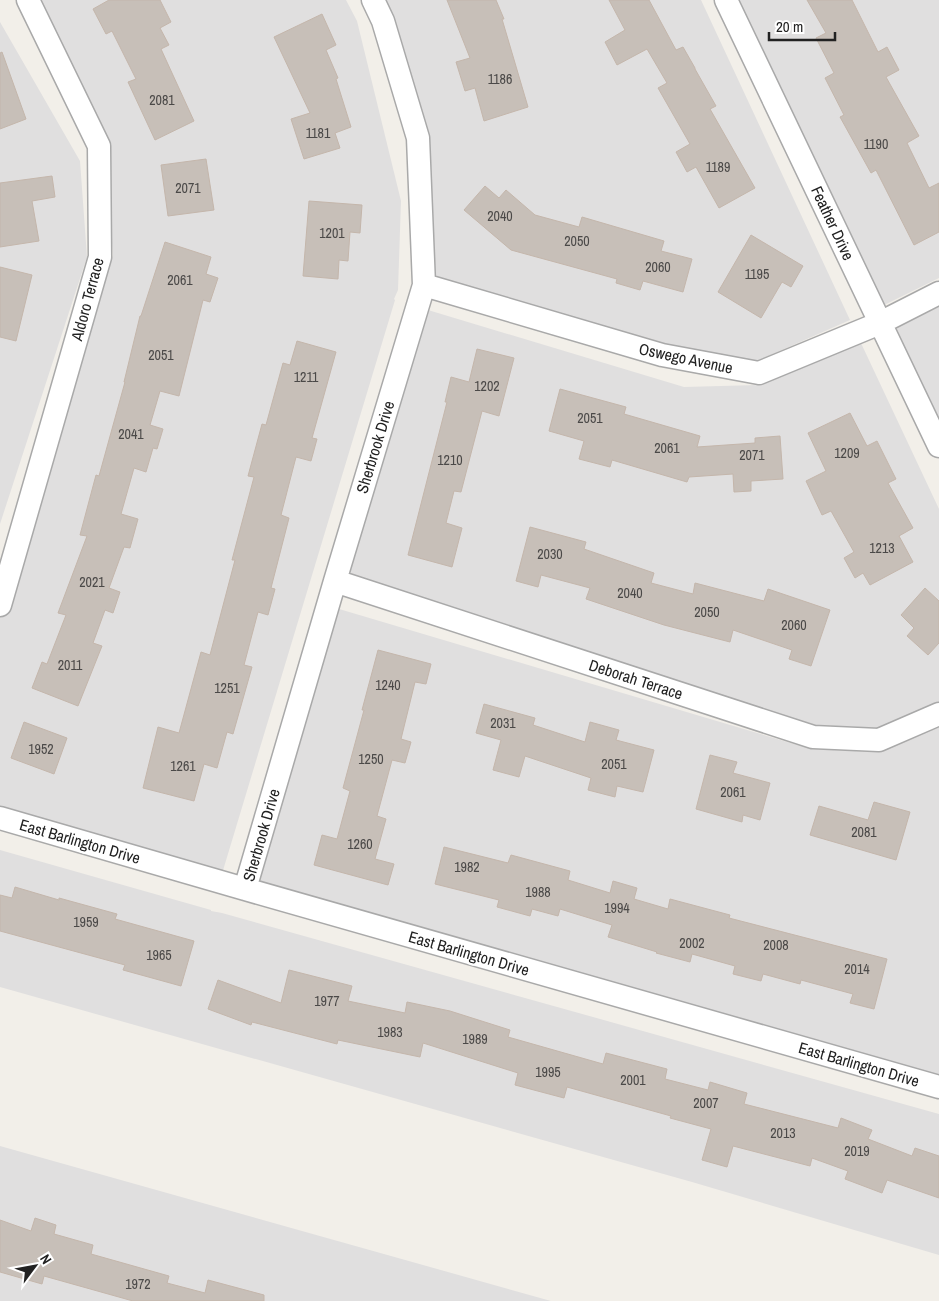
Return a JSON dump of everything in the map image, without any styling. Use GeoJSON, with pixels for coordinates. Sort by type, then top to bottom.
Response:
{"type":"FeatureCollection","features":[{"type":"Feature","properties":{"kind":"street","name":"Aldoro Terrace"},"geometry":{"type":"LineString","coordinates":[[0,604],[100,257],[99,146],[28,0]]}},
{"type":"Feature","properties":{"kind":"street","name":"Sherbrook Drive"},"geometry":{"type":"LineString","coordinates":[[245,889],[424,285],[418,138],[383,21],[373,0]]}},
{"type":"Feature","properties":{"kind":"street","name":"Feather Drive"},"geometry":{"type":"LineString","coordinates":[[726,0],[939,446]]}},
{"type":"Feature","properties":{"kind":"street","name":"Oswego Avenue"},"geometry":{"type":"LineString","coordinates":[[424,285],[662,355],[759,373],[880,323],[939,294]]}},
{"type":"Feature","properties":{"kind":"street","name":"Deborah Terrace"},"geometry":{"type":"LineString","coordinates":[[335,581],[813,737],[878,740],[939,714]]}},
{"type":"Feature","properties":{"kind":"street","name":"East Barlington Drive"},"geometry":{"type":"LineString","coordinates":[[0,818],[939,1086]]}},
{"type":"Feature","properties":{"kind":"shaded area"},"geometry":{"type":"Polygon","coordinates":[[[17,0],[346,0],[357,21],[401,201],[398,290],[218,887],[0,824],[0,601],[113,255],[104,155],[17,0]]]}},
{"type":"Feature","properties":{"kind":"shaded area"},"geometry":{"type":"Polygon","coordinates":[[[375,0],[701,0],[850,320],[757,361],[692,363],[423,282],[426,195],[375,0]]]}},
{"type":"Feature","properties":{"kind":"shaded area"},"geometry":{"type":"Polygon","coordinates":[[[729,0],[939,0],[939,278],[874,310],[729,0]]]}},
{"type":"Feature","properties":{"kind":"shaded area"},"geometry":{"type":"Polygon","coordinates":[[[0,22],[80,161],[87,257],[0,524],[0,22]]]}},
{"type":"Feature","properties":{"kind":"shaded area"},"geometry":{"type":"Polygon","coordinates":[[[939,303],[939,449],[883,330],[939,303]]]}},
{"type":"Feature","properties":{"kind":"shaded area"},"geometry":{"type":"Polygon","coordinates":[[[418,307],[684,387],[758,385],[860,341],[939,509],[939,703],[878,728],[816,725],[336,582],[418,307]]]}},
{"type":"Feature","properties":{"kind":"shaded area"},"geometry":{"type":"Polygon","coordinates":[[[329,606],[811,749],[883,751],[939,727],[939,1089],[241,893],[329,606]]]}},
{"type":"Feature","properties":{"kind":"shaded area"},"geometry":{"type":"Polygon","coordinates":[[[0,850],[211,911],[939,1114],[939,1255],[692,1182],[0,987],[0,850]]]}},
{"type":"Feature","properties":{"kind":"shaded area"},"geometry":{"type":"Polygon","coordinates":[[[0,1146],[551,1301],[0,1301],[0,1146]]]}},
{"type":"Feature","properties":{"kind":"building"},"geometry":{"type":"Polygon","coordinates":[[[109,0],[160,0],[171,22],[160,28],[169,45],[161,49],[194,121],[155,140],[128,82],[136,79],[112,31],[106,34],[93,9],[109,0]]]}},
{"type":"Feature","properties":{"kind":"building"},"geometry":{"type":"Polygon","coordinates":[[[447,0],[496,0],[504,19],[502,19],[528,107],[484,121],[475,88],[465,91],[456,62],[470,58],[447,0]]]}},
{"type":"Feature","properties":{"kind":"building"},"geometry":{"type":"Polygon","coordinates":[[[609,0],[649,0],[676,50],[683,47],[695,68],[716,106],[710,109],[755,188],[719,208],[696,167],[687,172],[676,152],[690,144],[658,88],[667,83],[647,49],[617,65],[605,42],[625,30],[609,0]]]}},
{"type":"Feature","properties":{"kind":"building"},"geometry":{"type":"Polygon","coordinates":[[[807,0],[852,0],[878,52],[887,47],[899,70],[886,77],[919,136],[907,143],[929,188],[939,183],[939,232],[914,245],[876,170],[871,173],[840,117],[844,115],[825,78],[834,73],[816,38],[826,33],[807,0]]]}},
{"type":"Feature","properties":{"kind":"building"},"geometry":{"type":"Polygon","coordinates":[[[322,14],[336,45],[326,50],[338,78],[336,79],[351,127],[335,133],[340,148],[304,159],[291,119],[310,113],[274,37],[322,14]]]}},
{"type":"Feature","properties":{"kind":"building"},"geometry":{"type":"Polygon","coordinates":[[[2,52],[26,119],[0,129],[0,53],[2,52]]]}},
{"type":"Feature","properties":{"kind":"building"},"geometry":{"type":"Polygon","coordinates":[[[206,159],[214,210],[168,216],[161,165],[206,159]]]}},
{"type":"Feature","properties":{"kind":"building"},"geometry":{"type":"Polygon","coordinates":[[[52,176],[55,197],[32,201],[39,241],[0,247],[0,183],[52,176]]]}},
{"type":"Feature","properties":{"kind":"building"},"geometry":{"type":"Polygon","coordinates":[[[485,186],[499,198],[506,190],[535,215],[579,227],[582,217],[664,241],[661,251],[692,259],[683,292],[643,281],[640,290],[616,283],[617,279],[511,250],[464,210],[485,186]]]}},
{"type":"Feature","properties":{"kind":"building"},"geometry":{"type":"Polygon","coordinates":[[[309,201],[362,205],[360,233],[350,232],[348,261],[339,260],[338,279],[303,276],[309,201]]]}},
{"type":"Feature","properties":{"kind":"building"},"geometry":{"type":"Polygon","coordinates":[[[751,235],[803,266],[791,287],[782,282],[761,318],[718,292],[751,235]]]}},
{"type":"Feature","properties":{"kind":"building"},"geometry":{"type":"Polygon","coordinates":[[[165,242],[211,257],[206,274],[218,278],[210,302],[203,300],[179,396],[160,391],[150,425],[163,429],[157,449],[153,448],[146,472],[134,468],[121,514],[138,519],[130,548],[124,547],[109,588],[120,592],[113,613],[105,610],[93,643],[102,646],[78,706],[32,688],[42,662],[47,664],[66,615],[58,613],[87,536],[80,535],[96,475],[99,476],[125,382],[140,316],[165,242]]]}},
{"type":"Feature","properties":{"kind":"building"},"geometry":{"type":"Polygon","coordinates":[[[0,267],[32,275],[16,341],[0,337],[0,267]]]}},
{"type":"Feature","properties":{"kind":"building"},"geometry":{"type":"Polygon","coordinates":[[[297,341],[336,352],[312,438],[317,439],[311,461],[296,457],[281,515],[289,518],[271,588],[275,589],[268,615],[258,612],[244,665],[252,667],[233,734],[227,732],[217,768],[204,764],[194,801],[143,788],[158,727],[179,733],[201,652],[210,655],[254,477],[248,476],[262,424],[266,425],[283,363],[290,365],[297,341]]]}},
{"type":"Feature","properties":{"kind":"building"},"geometry":{"type":"Polygon","coordinates":[[[477,349],[514,358],[499,416],[482,411],[461,492],[454,491],[446,523],[462,528],[452,567],[408,555],[447,402],[445,402],[451,377],[469,382],[477,349]]]}},
{"type":"Feature","properties":{"kind":"building"},"geometry":{"type":"Polygon","coordinates":[[[560,389],[626,407],[624,414],[700,436],[697,447],[755,443],[755,438],[780,436],[783,479],[751,481],[751,491],[734,492],[733,474],[689,477],[687,482],[612,460],[610,467],[579,459],[584,441],[549,431],[560,389]]]}},
{"type":"Feature","properties":{"kind":"building"},"geometry":{"type":"Polygon","coordinates":[[[850,413],[867,446],[877,441],[896,479],[888,483],[913,528],[899,536],[913,562],[870,585],[863,573],[855,578],[844,558],[854,552],[831,511],[822,515],[806,481],[826,471],[808,433],[850,413]]]}},
{"type":"Feature","properties":{"kind":"building"},"geometry":{"type":"Polygon","coordinates":[[[530,527],[586,542],[584,549],[654,573],[651,583],[693,594],[695,583],[764,601],[768,589],[830,610],[811,666],[789,659],[792,650],[733,630],[730,642],[664,625],[586,599],[590,588],[541,575],[538,587],[516,581],[530,527]]]}},
{"type":"Feature","properties":{"kind":"building"},"geometry":{"type":"Polygon","coordinates":[[[925,588],[939,601],[939,643],[928,655],[907,636],[914,628],[901,615],[925,588]]]}},
{"type":"Feature","properties":{"kind":"building"},"geometry":{"type":"Polygon","coordinates":[[[378,650],[431,664],[426,684],[415,682],[401,739],[411,742],[405,763],[392,760],[377,816],[386,819],[375,859],[394,864],[388,885],[314,865],[322,835],[337,839],[350,791],[343,788],[378,650]]]}},
{"type":"Feature","properties":{"kind":"building"},"geometry":{"type":"Polygon","coordinates":[[[484,704],[535,718],[533,725],[585,742],[590,722],[619,730],[616,740],[654,750],[643,792],[617,786],[615,797],[588,790],[591,778],[525,756],[519,777],[493,770],[501,740],[476,733],[484,704]]]}},
{"type":"Feature","properties":{"kind":"building"},"geometry":{"type":"Polygon","coordinates":[[[24,722],[67,738],[54,774],[11,758],[24,722]]]}},
{"type":"Feature","properties":{"kind":"building"},"geometry":{"type":"Polygon","coordinates":[[[710,755],[737,762],[733,773],[770,783],[760,820],[743,815],[742,822],[696,809],[710,755]]]}},
{"type":"Feature","properties":{"kind":"building"},"geometry":{"type":"Polygon","coordinates":[[[874,802],[910,812],[896,860],[810,835],[819,806],[868,820],[874,802]]]}},
{"type":"Feature","properties":{"kind":"building"},"geometry":{"type":"Polygon","coordinates":[[[444,847],[508,863],[511,855],[570,871],[568,880],[610,893],[613,881],[637,888],[634,899],[668,909],[670,899],[730,915],[729,918],[887,959],[874,1009],[850,1003],[853,994],[801,980],[800,984],[763,974],[761,981],[733,974],[735,966],[692,954],[690,962],[656,953],[608,937],[612,925],[560,909],[558,916],[532,909],[530,916],[497,907],[499,900],[435,884],[444,847]]]}},
{"type":"Feature","properties":{"kind":"building"},"geometry":{"type":"Polygon","coordinates":[[[15,887],[117,914],[115,919],[194,941],[181,986],[123,970],[125,965],[0,931],[0,895],[12,898],[15,887]]]}},
{"type":"Feature","properties":{"kind":"building"},"geometry":{"type":"Polygon","coordinates":[[[289,970],[352,986],[348,1001],[405,1013],[407,1002],[450,1011],[510,1030],[508,1037],[603,1064],[606,1053],[667,1069],[665,1079],[708,1090],[710,1082],[747,1093],[744,1104],[838,1128],[841,1118],[872,1130],[868,1139],[912,1156],[915,1148],[939,1156],[939,1198],[887,1180],[882,1193],[845,1179],[848,1171],[812,1158],[810,1166],[733,1146],[727,1167],[702,1160],[711,1129],[670,1118],[671,1116],[567,1087],[564,1098],[515,1085],[518,1073],[423,1043],[420,1057],[338,1040],[337,1044],[252,1022],[251,1025],[208,1009],[218,980],[281,1003],[289,970]]]}},
{"type":"Feature","properties":{"kind":"building"},"geometry":{"type":"Polygon","coordinates":[[[35,1218],[56,1225],[54,1234],[93,1245],[91,1254],[169,1276],[167,1283],[205,1293],[208,1280],[264,1295],[264,1301],[133,1301],[44,1276],[42,1284],[0,1272],[0,1220],[31,1231],[35,1218]]]}}]}
